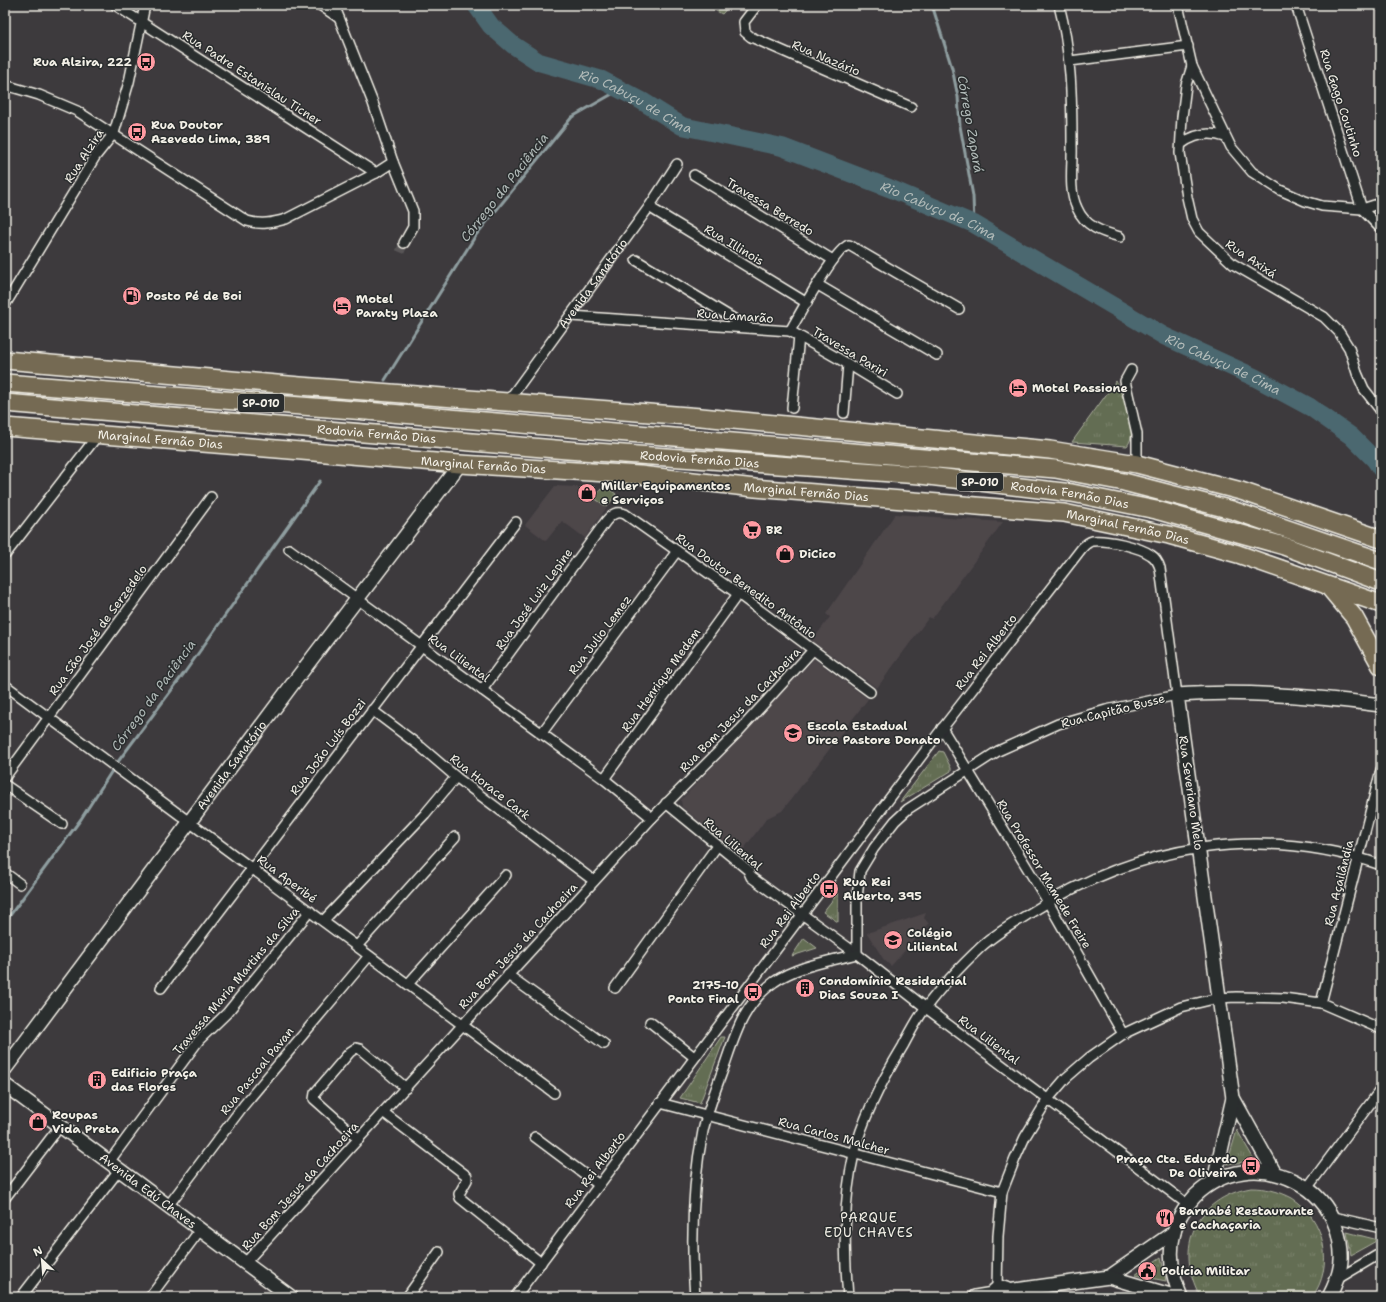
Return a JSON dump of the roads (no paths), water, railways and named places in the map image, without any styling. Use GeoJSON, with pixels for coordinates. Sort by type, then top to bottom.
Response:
{"type":"FeatureCollection","features":[{"type":"Feature","properties":{"kind":"highway","name":"SP-010"},"geometry":{"type":"LineString","coordinates":[[5,360],[300,386],[701,416],[1002,445],[1137,464],[1241,491],[1381,539]]}},
{"type":"Feature","properties":{"kind":"highway","name":"Rodovia Fernão Dias"},"geometry":{"type":"LineString","coordinates":[[5,384],[366,411],[1055,469],[1116,480],[1232,510],[1381,561]]}},
{"type":"Feature","properties":{"kind":"highway","name":"Rodovia Fernão Dias"},"geometry":{"type":"LineString","coordinates":[[5,403],[567,450],[920,475],[1072,493],[1156,510],[1284,546],[1381,582]]}},
{"type":"Feature","properties":{"kind":"highway","name":"Marginal Fernão Dias"},"geometry":{"type":"LineString","coordinates":[[5,427],[460,464],[633,474],[755,488],[1064,513],[1182,538],[1238,554],[1381,604]]}},
{"type":"Feature","properties":{"kind":"highway"},"geometry":{"type":"LineString","coordinates":[[1329,586],[1354,617],[1381,666]]}},
{"type":"Feature","properties":{"kind":"street","name":"Rua Padre Estanislau Ticner"},"geometry":{"type":"LineString","coordinates":[[114,5],[376,173]]}},
{"type":"Feature","properties":{"kind":"street","name":"Rua Alzira"},"geometry":{"type":"LineString","coordinates":[[5,305],[95,157],[114,133],[128,82],[145,5]]}},
{"type":"Feature","properties":{"kind":"street"},"geometry":{"type":"LineString","coordinates":[[320,5],[340,18]]}},
{"type":"Feature","properties":{"kind":"street"},"geometry":{"type":"LineString","coordinates":[[334,5],[373,103],[393,162],[414,211],[413,227],[404,243]]}},
{"type":"Feature","properties":{"kind":"street","name":"Rua Nazário"},"geometry":{"type":"LineString","coordinates":[[758,5],[745,19],[745,32],[751,37],[911,107]]}},
{"type":"Feature","properties":{"kind":"street"},"geometry":{"type":"LineString","coordinates":[[1059,5],[1070,61],[1072,185],[1076,208],[1087,224],[1100,232],[1120,238]]}},
{"type":"Feature","properties":{"kind":"street"},"geometry":{"type":"LineString","coordinates":[[1178,5],[1192,66],[1225,137],[1252,172],[1280,190],[1305,201],[1322,206],[1362,209],[1381,203]]}},
{"type":"Feature","properties":{"kind":"street","name":"Rua Gago Coutinho"},"geometry":{"type":"LineString","coordinates":[[1296,5],[1362,209]]}},
{"type":"Feature","properties":{"kind":"street"},"geometry":{"type":"LineString","coordinates":[[1070,61],[1188,46]]}},
{"type":"Feature","properties":{"kind":"street","name":"Rua Axixá"},"geometry":{"type":"LineString","coordinates":[[1192,66],[1186,85],[1182,117],[1182,171],[1192,219],[1199,232],[1233,264],[1324,317],[1339,332],[1349,348],[1364,389],[1381,411]]}},
{"type":"Feature","properties":{"kind":"street"},"geometry":{"type":"LineString","coordinates":[[5,85],[39,95],[77,111],[114,133],[247,220],[256,223],[266,224],[286,219],[376,173],[393,162]]}},
{"type":"Feature","properties":{"kind":"street"},"geometry":{"type":"LineString","coordinates":[[1181,144],[1198,135],[1217,134],[1225,137]]}},
{"type":"Feature","properties":{"kind":"street","name":"Avenida Sanatório"},"geometry":{"type":"LineString","coordinates":[[508,401],[649,207],[677,164]]}},
{"type":"Feature","properties":{"kind":"street","name":"Travessa Berredo"},"geometry":{"type":"LineString","coordinates":[[694,175],[833,260]]}},
{"type":"Feature","properties":{"kind":"street","name":"Rua Illinois"},"geometry":{"type":"LineString","coordinates":[[649,207],[806,303]]}},
{"type":"Feature","properties":{"kind":"street"},"geometry":{"type":"LineString","coordinates":[[1362,209],[1381,229]]}},
{"type":"Feature","properties":{"kind":"street","name":"Rua Lamarão"},"geometry":{"type":"LineString","coordinates":[[571,316],[790,331],[833,260],[844,246],[852,245],[959,309]]}},
{"type":"Feature","properties":{"kind":"street"},"geometry":{"type":"LineString","coordinates":[[636,260],[750,329]]}},
{"type":"Feature","properties":{"kind":"street"},"geometry":{"type":"LineString","coordinates":[[818,285],[937,355]]}},
{"type":"Feature","properties":{"kind":"street","name":"Travessa Pariri"},"geometry":{"type":"LineString","coordinates":[[790,331],[897,394]]}},
{"type":"Feature","properties":{"kind":"street"},"geometry":{"type":"LineString","coordinates":[[792,408],[799,336]]}},
{"type":"Feature","properties":{"kind":"street"},"geometry":{"type":"LineString","coordinates":[[844,413],[848,364]]}},
{"type":"Feature","properties":{"kind":"street"},"geometry":{"type":"LineString","coordinates":[[1131,370],[1125,381],[1137,434],[1137,464]]}},
{"type":"Feature","properties":{"kind":"street"},"geometry":{"type":"LineString","coordinates":[[5,555],[98,435]]}},
{"type":"Feature","properties":{"kind":"street","name":"Avenida Sanatório"},"geometry":{"type":"LineString","coordinates":[[5,1069],[460,464]]}},
{"type":"Feature","properties":{"kind":"street","name":"Rua São José de Serzedelo"},"geometry":{"type":"LineString","coordinates":[[5,777],[211,497]]}},
{"type":"Feature","properties":{"kind":"street","name":"Rua Doutor Benedito Antônio"},"geometry":{"type":"LineString","coordinates":[[606,521],[614,513],[625,514],[738,594],[870,692]]}},
{"type":"Feature","properties":{"kind":"street","name":"Rua José Luiz Lepine"},"geometry":{"type":"LineString","coordinates":[[482,690],[606,521]]}},
{"type":"Feature","properties":{"kind":"street","name":"Rua João Luís Bozzi"},"geometry":{"type":"LineString","coordinates":[[162,988],[251,868],[516,522]]}},
{"type":"Feature","properties":{"kind":"street","name":"Rua Severiano Melo"},"geometry":{"type":"LineString","coordinates":[[1089,542],[1103,542],[1130,547],[1146,552],[1157,561],[1233,1098]]}},
{"type":"Feature","properties":{"kind":"street","name":"Rua Rei Alberto"},"geometry":{"type":"LineString","coordinates":[[515,1297],[942,728],[1082,548],[1089,542]]}},
{"type":"Feature","properties":{"kind":"street","name":"Rua Liliental"},"geometry":{"type":"LineString","coordinates":[[288,549],[604,779],[652,818]]}},
{"type":"Feature","properties":{"kind":"street","name":"Rua Julio Lemez"},"geometry":{"type":"LineString","coordinates":[[542,734],[678,551]]}},
{"type":"Feature","properties":{"kind":"street","name":"Rua Henrique Medem"},"geometry":{"type":"LineString","coordinates":[[604,779],[738,594]]}},
{"type":"Feature","properties":{"kind":"street","name":"Rua Bom Jesus da Cachoeira"},"geometry":{"type":"LineString","coordinates":[[245,1263],[652,818],[739,732],[813,650]]}},
{"type":"Feature","properties":{"kind":"street","name":"Rua Aperibé"},"geometry":{"type":"LineString","coordinates":[[5,686],[554,1093]]}},
{"type":"Feature","properties":{"kind":"street","name":"Rua Capitão Busse"},"geometry":{"type":"LineString","coordinates":[[857,954],[857,885],[860,871],[868,857],[895,821],[908,809],[998,751],[1058,724],[1106,710],[1177,695],[1249,694],[1337,700],[1381,706]]}},
{"type":"Feature","properties":{"kind":"street","name":"Rua Horace Cark"},"geometry":{"type":"LineString","coordinates":[[372,710],[421,747],[456,777],[594,881]]}},
{"type":"Feature","properties":{"kind":"street","name":"Rua Professor Mamede Freire"},"geometry":{"type":"LineString","coordinates":[[942,728],[1048,902],[1123,1034]]}},
{"type":"Feature","properties":{"kind":"street","name":"Rua Açailândia"},"geometry":{"type":"LineString","coordinates":[[1321,1003],[1381,770]]}},
{"type":"Feature","properties":{"kind":"street"},"geometry":{"type":"LineString","coordinates":[[323,921],[425,814],[456,777]]}},
{"type":"Feature","properties":{"kind":"street"},"geometry":{"type":"LineString","coordinates":[[5,785],[62,824]]}},
{"type":"Feature","properties":{"kind":"street","name":"Rua Liliental"},"geometry":{"type":"LineString","coordinates":[[666,803],[748,870],[751,877],[857,954],[926,1008],[1187,1204]]}},
{"type":"Feature","properties":{"kind":"street"},"geometry":{"type":"LineString","coordinates":[[357,946],[455,837]]}},
{"type":"Feature","properties":{"kind":"street"},"geometry":{"type":"LineString","coordinates":[[848,1297],[844,1242],[854,1154],[880,1084],[926,1008],[981,947],[1001,931],[1048,902],[1090,879],[1114,869],[1144,860],[1198,847],[1276,845],[1358,857],[1381,865]]}},
{"type":"Feature","properties":{"kind":"street"},"geometry":{"type":"LineString","coordinates":[[615,988],[717,846]]}},
{"type":"Feature","properties":{"kind":"street"},"geometry":{"type":"LineString","coordinates":[[5,873],[20,884]]}},
{"type":"Feature","properties":{"kind":"street"},"geometry":{"type":"LineString","coordinates":[[408,984],[506,875]]}},
{"type":"Feature","properties":{"kind":"street","name":"Travessa Maria Martins da Silva"},"geometry":{"type":"LineString","coordinates":[[21,1297],[114,1166],[199,1040],[227,1013],[310,911]]}},
{"type":"Feature","properties":{"kind":"street"},"geometry":{"type":"LineString","coordinates":[[695,1297],[693,1218],[696,1170],[707,1115],[740,1021],[751,1005],[767,988],[785,976],[807,967],[857,954]]}},
{"type":"Feature","properties":{"kind":"street","name":"Rua Pascoal Pavan"},"geometry":{"type":"LineString","coordinates":[[168,1206],[254,1093],[369,956]]}},
{"type":"Feature","properties":{"kind":"street"},"geometry":{"type":"LineString","coordinates":[[508,975],[604,1044]]}},
{"type":"Feature","properties":{"kind":"street"},"geometry":{"type":"LineString","coordinates":[[1001,1293],[998,1266],[998,1236],[1002,1192],[1014,1158],[1048,1099],[1066,1078],[1089,1058],[1123,1034],[1181,1008],[1218,998],[1283,998],[1321,1003],[1381,1029]]}},
{"type":"Feature","properties":{"kind":"street"},"geometry":{"type":"LineString","coordinates":[[650,1022],[694,1057]]}},
{"type":"Feature","properties":{"kind":"street"},"geometry":{"type":"LineString","coordinates":[[359,1139],[314,1099],[315,1093],[350,1052],[356,1048],[360,1049],[406,1088]]}},
{"type":"Feature","properties":{"kind":"street","name":"Avenida Edú Chaves"},"geometry":{"type":"LineString","coordinates":[[5,1085],[291,1297]]}},
{"type":"Feature","properties":{"kind":"street"},"geometry":{"type":"LineString","coordinates":[[1308,1187],[1381,1089]]}},
{"type":"Feature","properties":{"kind":"street"},"geometry":{"type":"LineString","coordinates":[[1233,1098],[1274,1172]]}},
{"type":"Feature","properties":{"kind":"street"},"geometry":{"type":"LineString","coordinates":[[1214,1181],[1233,1098]]}},
{"type":"Feature","properties":{"kind":"street","name":"Rua Carlos Malcher"},"geometry":{"type":"LineString","coordinates":[[660,1103],[1002,1192]]}},
{"type":"Feature","properties":{"kind":"street"},"geometry":{"type":"LineString","coordinates":[[383,1112],[465,1174],[468,1178],[460,1191],[460,1198],[541,1263]]}},
{"type":"Feature","properties":{"kind":"street"},"geometry":{"type":"LineString","coordinates":[[5,1198],[60,1126]]}},
{"type":"Feature","properties":{"kind":"street"},"geometry":{"type":"LineString","coordinates":[[535,1137],[599,1185]]}},
{"type":"Feature","properties":{"kind":"street"},"geometry":{"type":"LineString","coordinates":[[1180,1297],[1173,1277],[1171,1256],[1174,1232],[1178,1219],[1187,1204],[1214,1181],[1243,1171],[1259,1170],[1274,1172],[1308,1187],[1333,1217],[1340,1242],[1342,1257],[1339,1278],[1329,1297]]}},
{"type":"Feature","properties":{"kind":"street"},"geometry":{"type":"LineString","coordinates":[[1333,1217],[1381,1228]]}},
{"type":"Feature","properties":{"kind":"street"},"geometry":{"type":"LineString","coordinates":[[150,1297],[200,1230]]}},
{"type":"Feature","properties":{"kind":"street"},"geometry":{"type":"LineString","coordinates":[[975,1297],[1109,1277],[1174,1232]]}},
{"type":"Feature","properties":{"kind":"street"},"geometry":{"type":"LineString","coordinates":[[407,1297],[440,1252]]}},
{"type":"Feature","properties":{"kind":"street"},"geometry":{"type":"LineString","coordinates":[[1339,1278],[1381,1253]]}},
{"type":"Feature","properties":{"kind":"street"},"geometry":{"type":"LineString","coordinates":[[1109,1277],[1177,1297]]}},
{"type":"Feature","properties":{"kind":"waterway","name":"Rio Cabuçu de Cima"},"geometry":{"type":"LineString","coordinates":[[476,5],[491,26],[513,45],[539,62],[602,80],[642,101],[682,126],[782,147],[889,188],[974,224],[1164,336],[1254,377],[1310,407],[1351,436],[1375,460],[1381,469]]}},
{"type":"Feature","properties":{"kind":"waterway","name":"Córrego Zapará"},"geometry":{"type":"LineString","coordinates":[[932,5],[952,68],[958,97],[960,126],[973,196],[974,224]]}},
{"type":"Feature","properties":{"kind":"waterway","name":"Córrego da Paciência"},"geometry":{"type":"LineString","coordinates":[[385,380],[476,235],[572,117],[621,89]]}},
{"type":"Feature","properties":{"kind":"waterway","name":"Córrego da Paciência"},"geometry":{"type":"LineString","coordinates":[[5,922],[81,819],[117,763],[185,672],[320,481]]}},
{"type":"Feature","properties":{"kind":"tunnel"},"geometry":{"type":"LineString","coordinates":[[400,252],[404,243]]}},
{"type":"Feature","properties":{"kind":"place","name":"Rua Alzira, 222"},"geometry":{"type":"Point","coordinates":[146,62]}},
{"type":"Feature","properties":{"kind":"place","name":"Rua Doutor Azevedo Lima, 389"},"geometry":{"type":"Point","coordinates":[137,132]}},
{"type":"Feature","properties":{"kind":"place","name":"Posto Pé de Boi"},"geometry":{"type":"Point","coordinates":[132,296]}},
{"type":"Feature","properties":{"kind":"place","name":"Motel Paraty Plaza"},"geometry":{"type":"Point","coordinates":[342,306]}},
{"type":"Feature","properties":{"kind":"place","name":"Motel Passione"},"geometry":{"type":"Point","coordinates":[1018,388]}},
{"type":"Feature","properties":{"kind":"place","name":"Miller Equipamentos e Serviços"},"geometry":{"type":"Point","coordinates":[587,493]}},
{"type":"Feature","properties":{"kind":"place","name":"BR"},"geometry":{"type":"Point","coordinates":[752,530]}},
{"type":"Feature","properties":{"kind":"place","name":"DiCico"},"geometry":{"type":"Point","coordinates":[785,554]}},
{"type":"Feature","properties":{"kind":"place","name":"Escola Estadual Dirce Pastore Donato"},"geometry":{"type":"Point","coordinates":[793,733]}},
{"type":"Feature","properties":{"kind":"place","name":"Rua Rei Alberto, 395"},"geometry":{"type":"Point","coordinates":[829,889]}},
{"type":"Feature","properties":{"kind":"place","name":"Colégio Liliental"},"geometry":{"type":"Point","coordinates":[893,940]}},
{"type":"Feature","properties":{"kind":"place","name":"Condomínio Residencial Dias Souza I"},"geometry":{"type":"Point","coordinates":[805,988]}},
{"type":"Feature","properties":{"kind":"place","name":"2175-10 Ponto Final"},"geometry":{"type":"Point","coordinates":[753,992]}},
{"type":"Feature","properties":{"kind":"place","name":"Edificio Praça das Flores"},"geometry":{"type":"Point","coordinates":[97,1080]}},
{"type":"Feature","properties":{"kind":"place","name":"Roupas Vida Preta"},"geometry":{"type":"Point","coordinates":[38,1122]}},
{"type":"Feature","properties":{"kind":"place","name":"Praça Cte. Eduardo De Oliveira"},"geometry":{"type":"Point","coordinates":[1251,1166]}},
{"type":"Feature","properties":{"kind":"place","name":"Barnabé Restaurante e Cachaçaria"},"geometry":{"type":"Point","coordinates":[1165,1218]}},
{"type":"Feature","properties":{"kind":"place","name":"Polícia Militar"},"geometry":{"type":"Point","coordinates":[1147,1271]}},
{"type":"Feature","properties":{"kind":"district","name":"PARQUE EDU CHAVES"},"geometry":{"type":"Point","coordinates":[869,1224]}}]}
